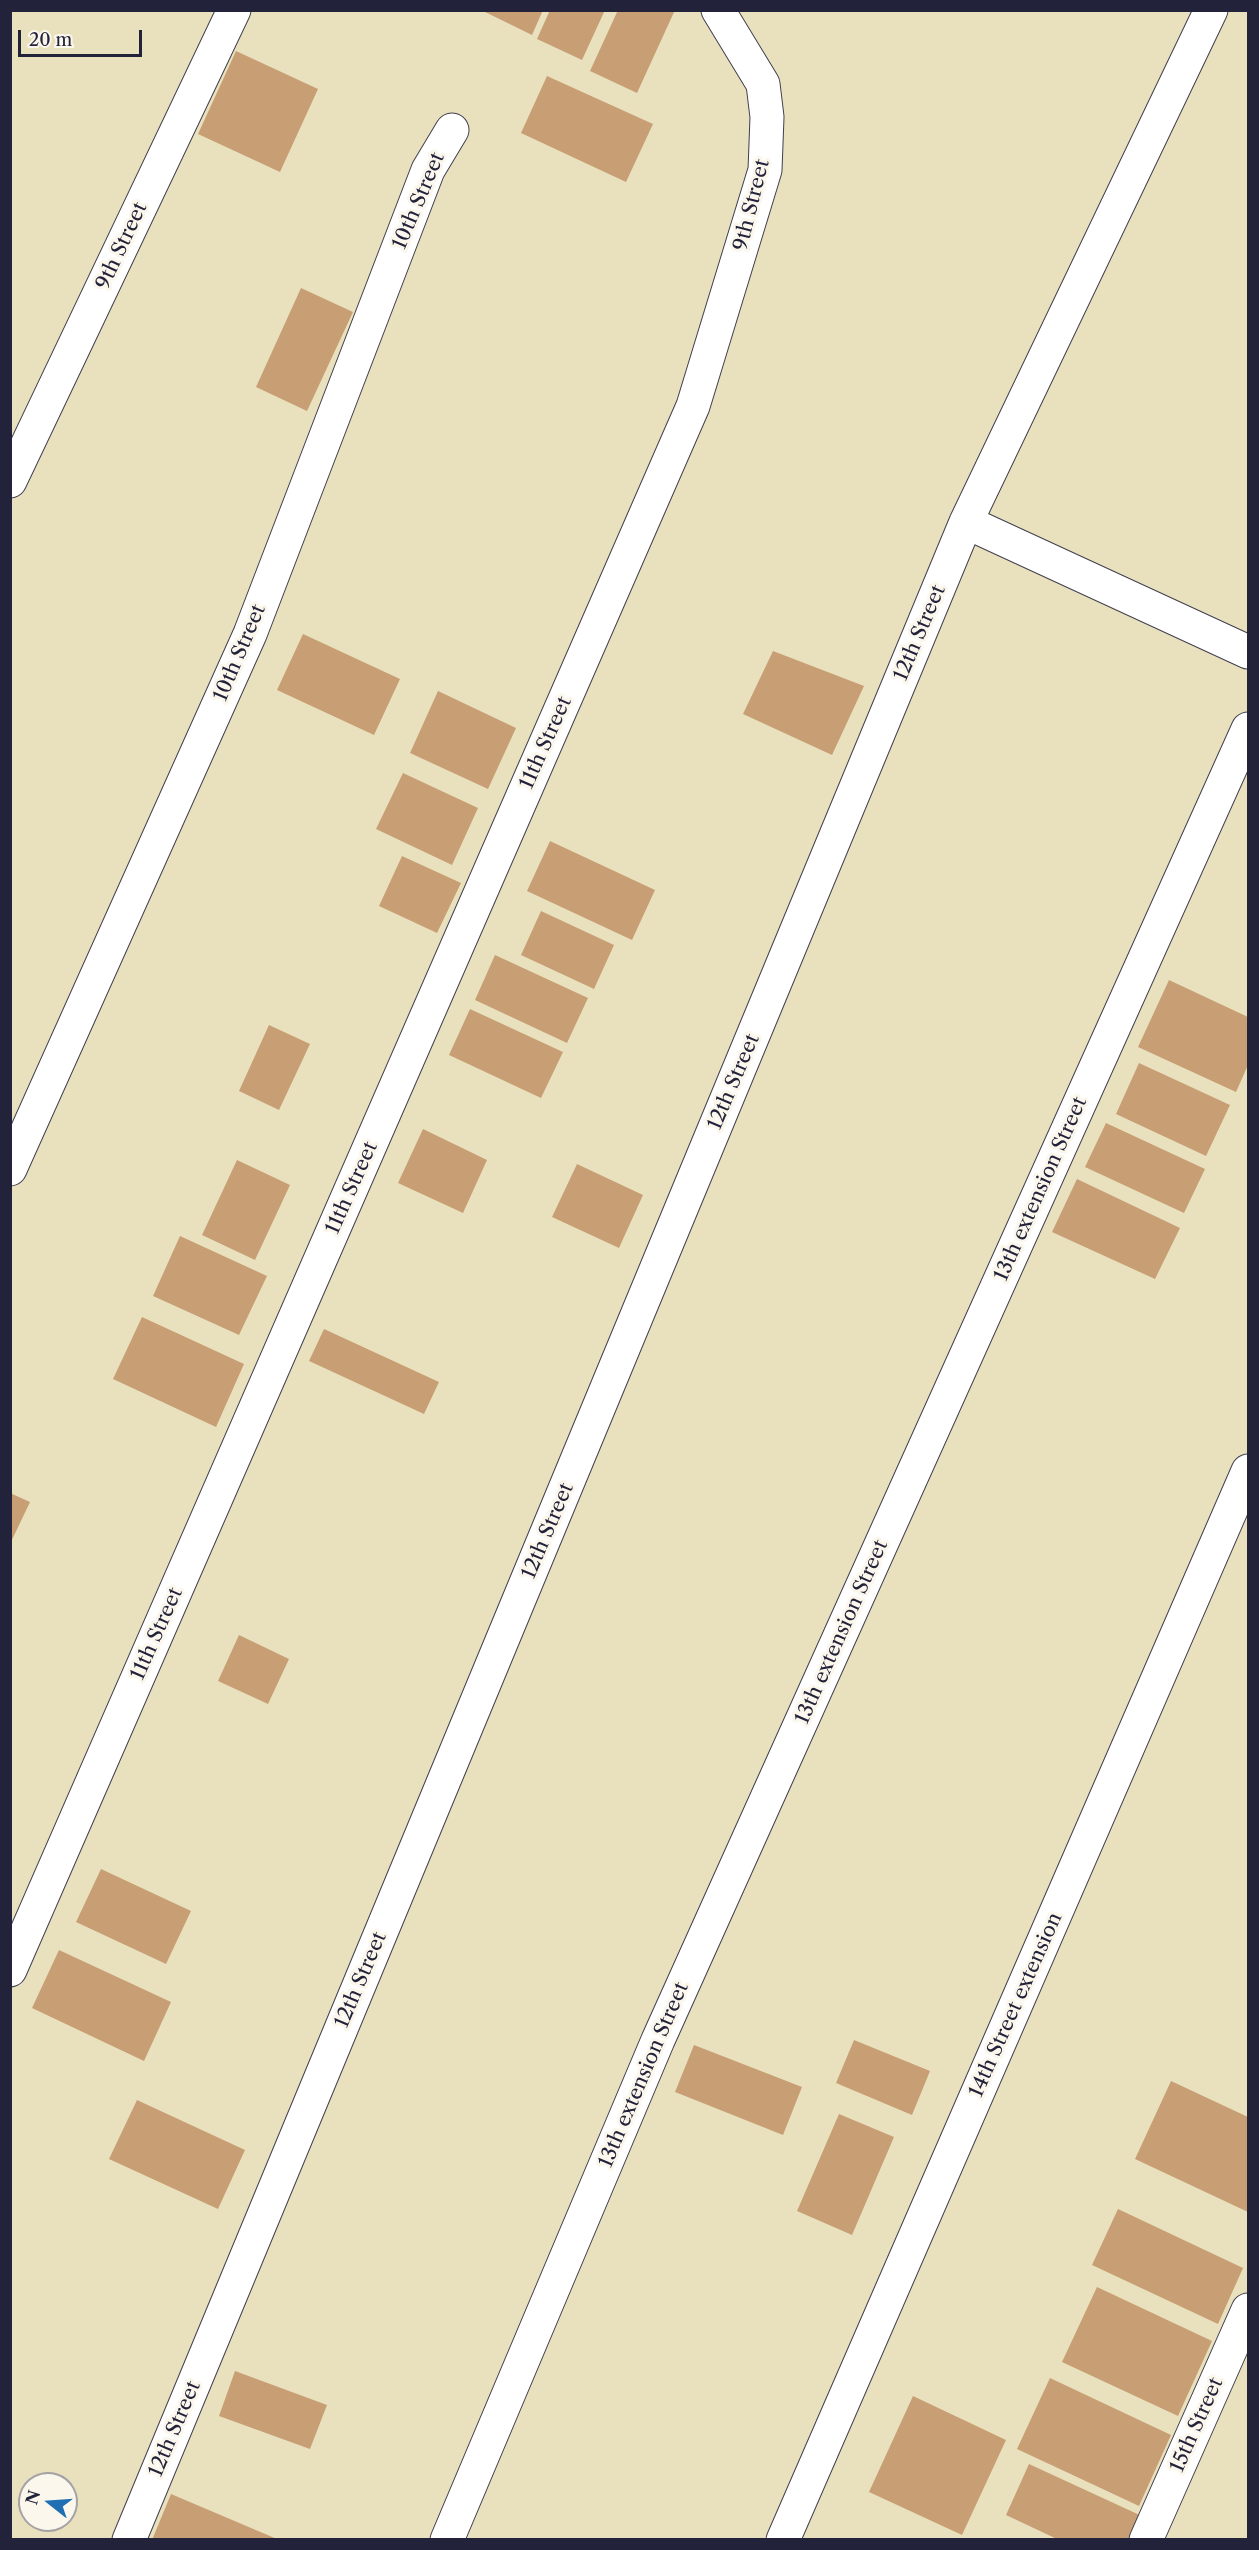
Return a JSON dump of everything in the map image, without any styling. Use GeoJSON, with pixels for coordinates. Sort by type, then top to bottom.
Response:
{"type":"FeatureCollection","features":[{"type":"Feature","properties":{"kind":"street","name":"9th Street"},"geometry":{"type":"LineString","coordinates":[[10,481],[234,10]]}},
{"type":"Feature","properties":{"kind":"street","name":"12th Street"},"geometry":{"type":"LineString","coordinates":[[129,2540],[966,522],[1211,10]]}},
{"type":"Feature","properties":{"kind":"street","name":"9th Street"},"geometry":{"type":"LineString","coordinates":[[693,406],[765,170],[767,117],[763,84],[719,11]]}},
{"type":"Feature","properties":{"kind":"street","name":"10th Street"},"geometry":{"type":"LineString","coordinates":[[10,1169],[250,634],[428,170],[452,130]]}},
{"type":"Feature","properties":{"kind":"street","name":"11th Street"},"geometry":{"type":"LineString","coordinates":[[10,1970],[693,406]]}},
{"type":"Feature","properties":{"kind":"street"},"geometry":{"type":"LineString","coordinates":[[966,522],[1248,652]]}},
{"type":"Feature","properties":{"kind":"street","name":"13th extension Street"},"geometry":{"type":"LineString","coordinates":[[447,2540],[658,2040],[1248,729]]}},
{"type":"Feature","properties":{"kind":"street","name":"14th Street extension"},"geometry":{"type":"LineString","coordinates":[[783,2540],[1248,1471]]}},
{"type":"Feature","properties":{"kind":"street","name":"15th Street"},"geometry":{"type":"LineString","coordinates":[[1146,2540],[1248,2310]]}},
{"type":"Feature","properties":{"kind":"building"},"geometry":{"type":"Polygon","coordinates":[[[481,10],[543,10],[532,35],[481,10]]]}},
{"type":"Feature","properties":{"kind":"building"},"geometry":{"type":"Polygon","coordinates":[[[550,10],[605,10],[582,60],[537,39],[550,10]]]}},
{"type":"Feature","properties":{"kind":"building"},"geometry":{"type":"Polygon","coordinates":[[[618,10],[675,10],[637,93],[590,71],[618,10]]]}},
{"type":"Feature","properties":{"kind":"building"},"geometry":{"type":"Polygon","coordinates":[[[236,51],[318,89],[280,172],[198,134],[236,51]]]}},
{"type":"Feature","properties":{"kind":"building"},"geometry":{"type":"Polygon","coordinates":[[[547,76],[653,124],[626,182],[521,133],[547,76]]]}},
{"type":"Feature","properties":{"kind":"building"},"geometry":{"type":"Polygon","coordinates":[[[301,288],[353,312],[307,411],[256,387],[301,288]]]}},
{"type":"Feature","properties":{"kind":"building"},"geometry":{"type":"Polygon","coordinates":[[[303,634],[400,679],[374,735],[277,690],[303,634]]]}},
{"type":"Feature","properties":{"kind":"building"},"geometry":{"type":"Polygon","coordinates":[[[773,651],[864,686],[832,755],[743,714],[773,651]]]}},
{"type":"Feature","properties":{"kind":"building"},"geometry":{"type":"Polygon","coordinates":[[[438,691],[516,728],[488,789],[410,753],[438,691]]]}},
{"type":"Feature","properties":{"kind":"building"},"geometry":{"type":"Polygon","coordinates":[[[403,773],[478,808],[452,865],[376,829],[403,773]]]}},
{"type":"Feature","properties":{"kind":"building"},"geometry":{"type":"Polygon","coordinates":[[[550,841],[655,890],[632,940],[527,891],[550,841]]]}},
{"type":"Feature","properties":{"kind":"building"},"geometry":{"type":"Polygon","coordinates":[[[402,856],[461,883],[437,933],[379,906],[402,856]]]}},
{"type":"Feature","properties":{"kind":"building"},"geometry":{"type":"Polygon","coordinates":[[[541,911],[614,945],[594,989],[521,955],[541,911]]]}},
{"type":"Feature","properties":{"kind":"building"},"geometry":{"type":"Polygon","coordinates":[[[495,955],[588,998],[567,1043],[475,1000],[495,955]]]}},
{"type":"Feature","properties":{"kind":"building"},"geometry":{"type":"Polygon","coordinates":[[[1169,980],[1248,1017],[1248,1065],[1236,1092],[1138,1047],[1169,980]]]}},
{"type":"Feature","properties":{"kind":"building"},"geometry":{"type":"Polygon","coordinates":[[[470,1009],[563,1052],[541,1098],[449,1055],[470,1009]]]}},
{"type":"Feature","properties":{"kind":"building"},"geometry":{"type":"Polygon","coordinates":[[[269,1025],[310,1044],[279,1110],[239,1091],[269,1025]]]}},
{"type":"Feature","properties":{"kind":"building"},"geometry":{"type":"Polygon","coordinates":[[[1139,1063],[1230,1105],[1206,1156],[1116,1114],[1139,1063]]]}},
{"type":"Feature","properties":{"kind":"building"},"geometry":{"type":"Polygon","coordinates":[[[1106,1123],[1205,1169],[1184,1213],[1085,1167],[1106,1123]]]}},
{"type":"Feature","properties":{"kind":"building"},"geometry":{"type":"Polygon","coordinates":[[[423,1129],[487,1160],[463,1213],[398,1183],[423,1129]]]}},
{"type":"Feature","properties":{"kind":"building"},"geometry":{"type":"Polygon","coordinates":[[[237,1160],[290,1185],[255,1260],[202,1235],[237,1160]]]}},
{"type":"Feature","properties":{"kind":"building"},"geometry":{"type":"Polygon","coordinates":[[[577,1164],[643,1195],[619,1248],[552,1217],[577,1164]]]}},
{"type":"Feature","properties":{"kind":"building"},"geometry":{"type":"Polygon","coordinates":[[[1077,1179],[1180,1228],[1155,1279],[1052,1232],[1077,1179]]]}},
{"type":"Feature","properties":{"kind":"building"},"geometry":{"type":"Polygon","coordinates":[[[180,1236],[267,1276],[239,1335],[153,1296],[180,1236]]]}},
{"type":"Feature","properties":{"kind":"building"},"geometry":{"type":"Polygon","coordinates":[[[142,1317],[244,1364],[216,1427],[113,1379],[142,1317]]]}},
{"type":"Feature","properties":{"kind":"building"},"geometry":{"type":"Polygon","coordinates":[[[324,1329],[439,1382],[424,1414],[309,1361],[324,1329]]]}},
{"type":"Feature","properties":{"kind":"building"},"geometry":{"type":"Polygon","coordinates":[[[10,1493],[30,1502],[10,1544],[10,1493]]]}},
{"type":"Feature","properties":{"kind":"building"},"geometry":{"type":"Polygon","coordinates":[[[239,1635],[289,1659],[268,1704],[218,1681],[239,1635]]]}},
{"type":"Feature","properties":{"kind":"building"},"geometry":{"type":"Polygon","coordinates":[[[101,1869],[191,1911],[166,1964],[76,1922],[101,1869]]]}},
{"type":"Feature","properties":{"kind":"building"},"geometry":{"type":"Polygon","coordinates":[[[59,1950],[171,2002],[144,2061],[32,2008],[59,1950]]]}},
{"type":"Feature","properties":{"kind":"building"},"geometry":{"type":"Polygon","coordinates":[[[854,2040],[930,2071],[912,2115],[836,2083],[854,2040]]]}},
{"type":"Feature","properties":{"kind":"building"},"geometry":{"type":"Polygon","coordinates":[[[694,2045],[802,2087],[783,2135],[675,2092],[694,2045]]]}},
{"type":"Feature","properties":{"kind":"building"},"geometry":{"type":"Polygon","coordinates":[[[1171,2081],[1248,2117],[1248,2212],[1135,2159],[1171,2081]]]}},
{"type":"Feature","properties":{"kind":"building"},"geometry":{"type":"Polygon","coordinates":[[[137,2100],[245,2150],[218,2209],[109,2159],[137,2100]]]}},
{"type":"Feature","properties":{"kind":"building"},"geometry":{"type":"Polygon","coordinates":[[[839,2114],[894,2137],[852,2235],[797,2211],[839,2114]]]}},
{"type":"Feature","properties":{"kind":"building"},"geometry":{"type":"Polygon","coordinates":[[[1118,2209],[1243,2268],[1218,2324],[1092,2265],[1118,2209]]]}},
{"type":"Feature","properties":{"kind":"building"},"geometry":{"type":"Polygon","coordinates":[[[1097,2287],[1212,2341],[1178,2416],[1062,2362],[1097,2287]]]}},
{"type":"Feature","properties":{"kind":"building"},"geometry":{"type":"Polygon","coordinates":[[[235,2371],[327,2405],[310,2449],[219,2416],[235,2371]]]}},
{"type":"Feature","properties":{"kind":"building"},"geometry":{"type":"Polygon","coordinates":[[[1050,2378],[1171,2435],[1139,2506],[1017,2449],[1050,2378]]]}},
{"type":"Feature","properties":{"kind":"building"},"geometry":{"type":"Polygon","coordinates":[[[913,2396],[1006,2440],[962,2535],[869,2492],[913,2396]]]}},
{"type":"Feature","properties":{"kind":"building"},"geometry":{"type":"Polygon","coordinates":[[[1029,2464],[1144,2517],[1134,2540],[1059,2540],[1006,2515],[1029,2464]]]}},
{"type":"Feature","properties":{"kind":"building"},"geometry":{"type":"Polygon","coordinates":[[[171,2494],[277,2539],[277,2540],[152,2540],[171,2494]]]}}]}
